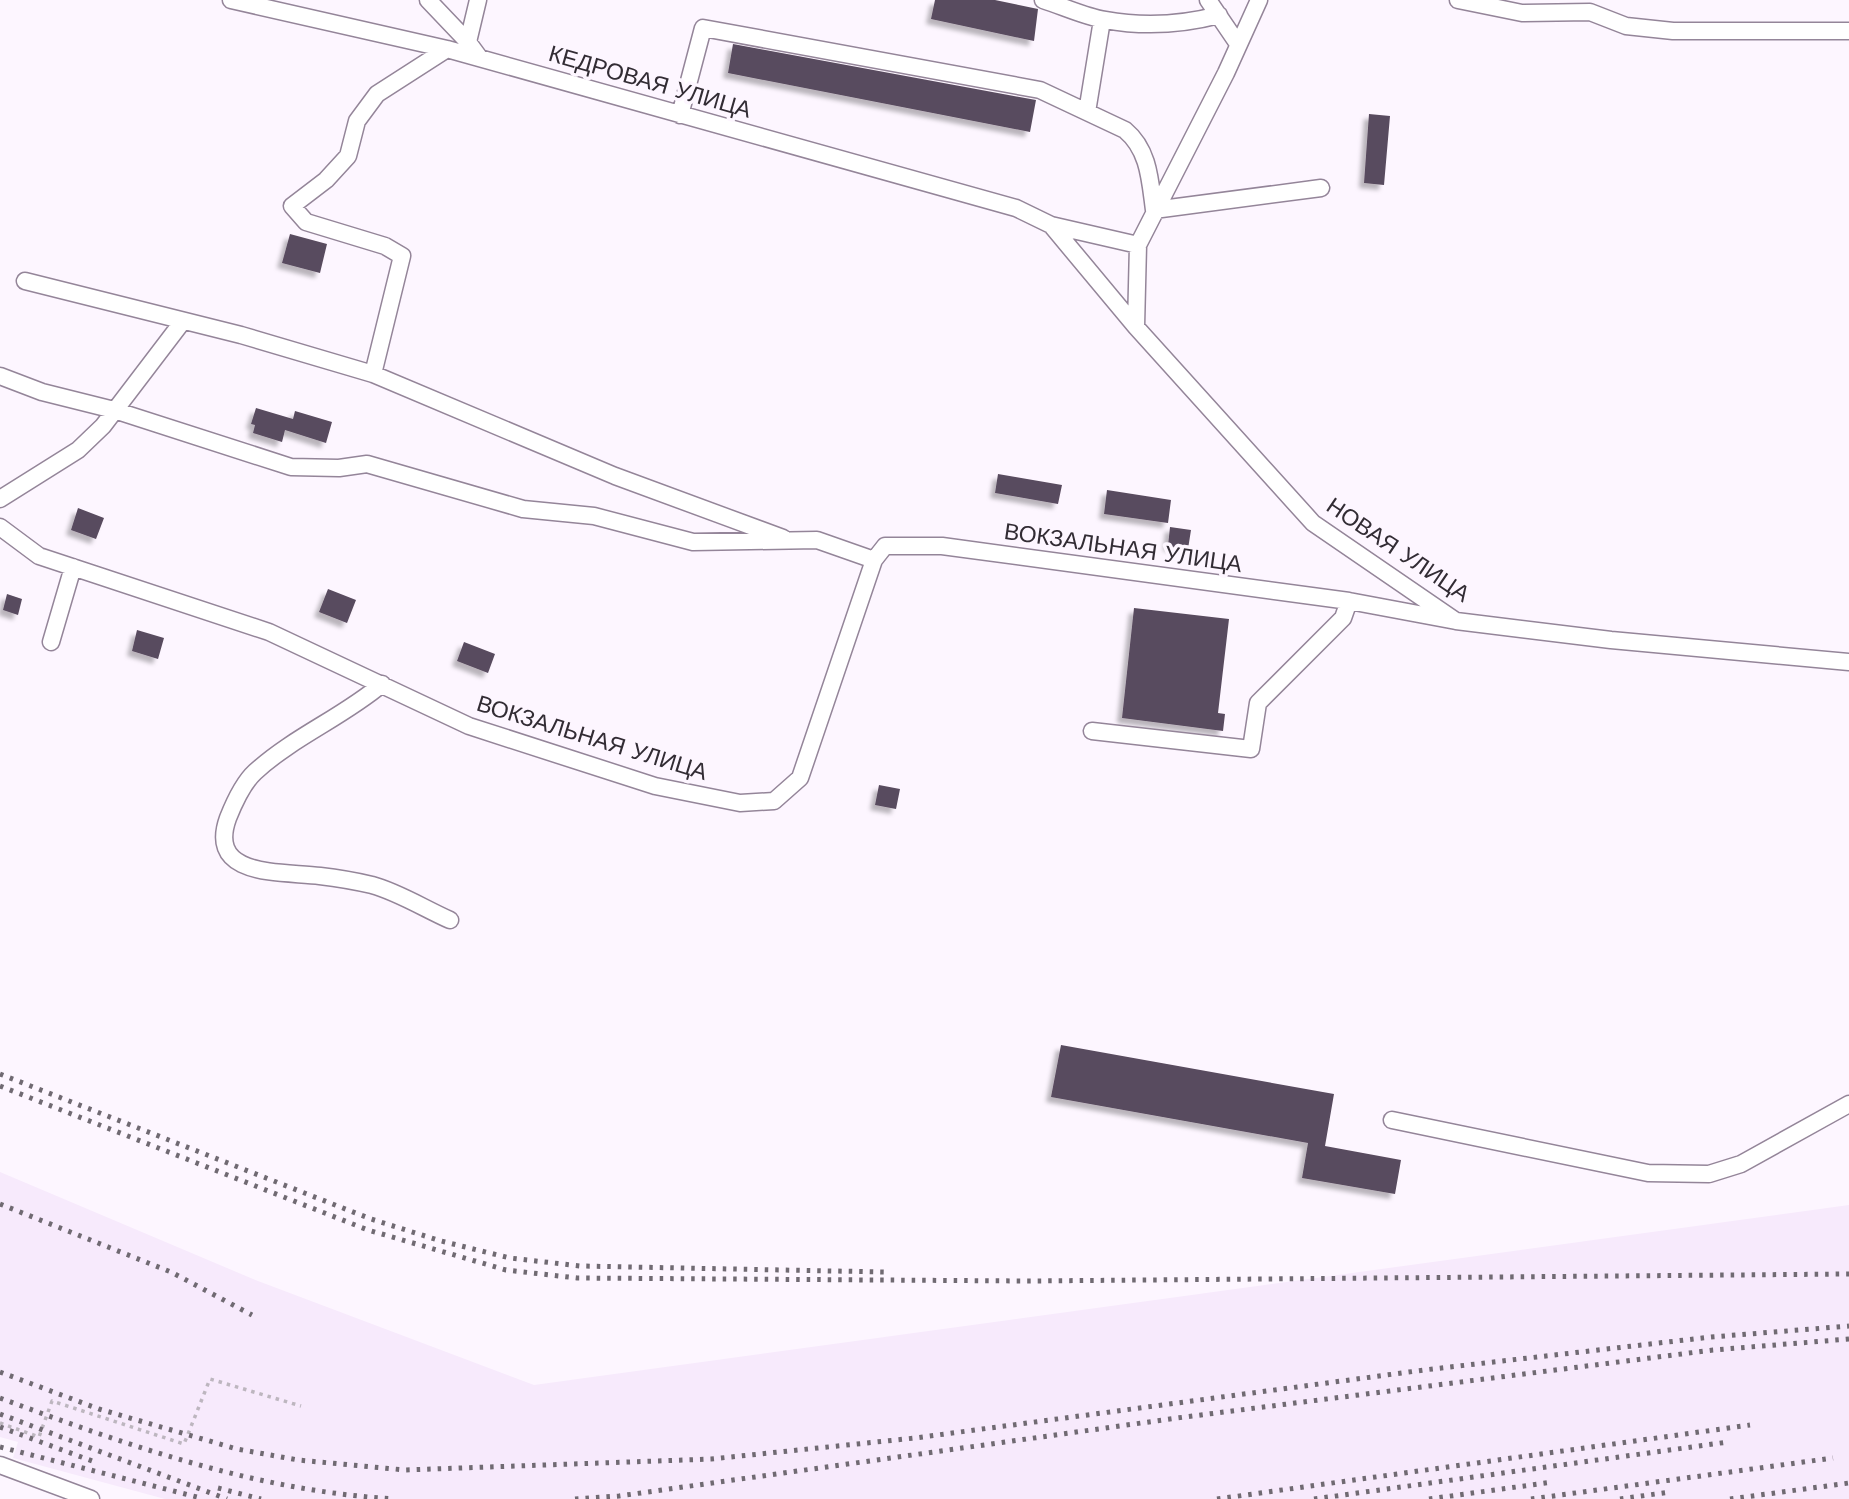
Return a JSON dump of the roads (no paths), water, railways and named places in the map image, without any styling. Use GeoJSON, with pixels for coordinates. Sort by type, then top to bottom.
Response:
{"type":"FeatureCollection","features":[{"type":"Feature","properties":{"kind":"street","name":"КЕДРОВАЯ УЛИЦА"},"geometry":{"type":"LineString","coordinates":[[231,0],[479,57],[680,116],[1016,208],[1051,225]]}},
{"type":"Feature","properties":{"kind":"street"},"geometry":{"type":"LineString","coordinates":[[428,0],[468,41],[479,57]]}},
{"type":"Feature","properties":{"kind":"street"},"geometry":{"type":"LineString","coordinates":[[468,41],[478,0]]}},
{"type":"Feature","properties":{"kind":"street"},"geometry":{"type":"LineString","coordinates":[[1043,0],[1102,20],[1170,24],[1219,15]]}},
{"type":"Feature","properties":{"kind":"street"},"geometry":{"type":"LineString","coordinates":[[1208,0],[1238,44]]}},
{"type":"Feature","properties":{"kind":"street"},"geometry":{"type":"LineString","coordinates":[[1136,327],[1138,245],[1259,0]]}},
{"type":"Feature","properties":{"kind":"street"},"geometry":{"type":"LineString","coordinates":[[1458,0],[1522,13],[1590,12],[1626,26],[1673,31],[1849,31]]}},
{"type":"Feature","properties":{"kind":"street"},"geometry":{"type":"LineString","coordinates":[[1087,112],[1102,20]]}},
{"type":"Feature","properties":{"kind":"street"},"geometry":{"type":"LineString","coordinates":[[680,116],[704,28],[1040,90],[1125,130],[1136,139],[1148,171],[1154,210]]}},
{"type":"Feature","properties":{"kind":"street"},"geometry":{"type":"LineString","coordinates":[[373,374],[402,256],[384,246],[306,222],[292,206],[326,180],[348,156],[357,121],[377,94],[447,49]]}},
{"type":"Feature","properties":{"kind":"street"},"geometry":{"type":"LineString","coordinates":[[1154,210],[1321,188]]}},
{"type":"Feature","properties":{"kind":"street"},"geometry":{"type":"LineString","coordinates":[[1051,225],[1138,245]]}},
{"type":"Feature","properties":{"kind":"street","name":"НОВАЯ УЛИЦА"},"geometry":{"type":"LineString","coordinates":[[1051,225],[1136,327],[1313,523],[1455,621],[1611,640],[1849,662]]}},
{"type":"Feature","properties":{"kind":"street"},"geometry":{"type":"LineString","coordinates":[[25,281],[183,321],[373,374],[615,476],[792,542]]}},
{"type":"Feature","properties":{"kind":"street"},"geometry":{"type":"LineString","coordinates":[[0,499],[78,450],[103,426],[183,321]]}},
{"type":"Feature","properties":{"kind":"street"},"geometry":{"type":"LineString","coordinates":[[0,376],[42,392],[114,410],[291,467],[338,468],[366,464],[523,509],[594,516],[694,542],[817,540],[874,560]]}},
{"type":"Feature","properties":{"kind":"street","name":"ВОКЗАЛЬНАЯ УЛИЦА"},"geometry":{"type":"LineString","coordinates":[[0,527],[39,556],[269,632],[469,726],[655,786],[740,803],[774,801],[800,778],[874,560],[886,546],[942,546],[1349,601],[1455,621]]}},
{"type":"Feature","properties":{"kind":"street"},"geometry":{"type":"LineString","coordinates":[[51,642],[74,567]]}},
{"type":"Feature","properties":{"kind":"street"},"geometry":{"type":"LineString","coordinates":[[1092,732],[1251,749],[1258,702],[1343,618],[1349,601]]}},
{"type":"Feature","properties":{"kind":"street"},"geometry":{"type":"LineString","coordinates":[[382,684],[364,699],[300,737],[253,774],[232,807],[223,832],[228,850],[244,867],[271,874],[319,876],[376,886],[450,920]]}},
{"type":"Feature","properties":{"kind":"street"},"geometry":{"type":"LineString","coordinates":[[1392,1119],[1648,1173],[1709,1174],[1741,1164],[1849,1104]]}},
{"type":"Feature","properties":{"kind":"street"},"geometry":{"type":"LineString","coordinates":[[0,1465],[91,1499]]}},
{"type":"Feature","properties":{"kind":"railway"},"geometry":{"type":"LineString","coordinates":[[0,1074],[371,1219],[441,1241],[510,1258],[580,1266],[884,1272]]}},
{"type":"Feature","properties":{"kind":"railway"},"geometry":{"type":"LineString","coordinates":[[0,1086],[368,1230],[506,1270],[577,1278],[1028,1281],[1849,1274]]}},
{"type":"Feature","properties":{"kind":"railway"},"geometry":{"type":"LineString","coordinates":[[0,1204],[171,1272],[252,1315]]}},
{"type":"Feature","properties":{"kind":"railway"},"geometry":{"type":"LineString","coordinates":[[0,1372],[99,1409],[237,1449],[298,1460],[405,1470],[711,1459],[915,1438],[1424,1370],[1711,1337],[1849,1326]]}},
{"type":"Feature","properties":{"kind":"railway"},"geometry":{"type":"LineString","coordinates":[[575,1499],[619,1496],[1177,1418],[1713,1350],[1849,1339]]}},
{"type":"Feature","properties":{"kind":"railway"},"geometry":{"type":"LineString","coordinates":[[0,1398],[194,1464],[293,1487],[395,1499]]}},
{"type":"Feature","properties":{"kind":"railway"},"geometry":{"type":"LineString","coordinates":[[0,1414],[227,1499]]}},
{"type":"Feature","properties":{"kind":"railway"},"geometry":{"type":"LineString","coordinates":[[1217,1499],[1750,1425]]}},
{"type":"Feature","properties":{"kind":"railway"},"geometry":{"type":"LineString","coordinates":[[0,1427],[95,1462]]}},
{"type":"Feature","properties":{"kind":"railway"},"geometry":{"type":"LineString","coordinates":[[1314,1499],[1728,1442]]}},
{"type":"Feature","properties":{"kind":"railway"},"geometry":{"type":"LineString","coordinates":[[0,1447],[197,1497]]}},
{"type":"Feature","properties":{"kind":"railway"},"geometry":{"type":"LineString","coordinates":[[1531,1499],[1833,1458]]}},
{"type":"Feature","properties":{"kind":"railway"},"geometry":{"type":"LineString","coordinates":[[1429,1499],[1553,1482]]}},
{"type":"Feature","properties":{"kind":"railway"},"geometry":{"type":"LineString","coordinates":[[1730,1499],[1849,1483]]}},
{"type":"Feature","properties":{"kind":"railway"},"geometry":{"type":"LineString","coordinates":[[218,1488],[261,1499]]}},
{"type":"Feature","properties":{"kind":"railway"},"geometry":{"type":"LineString","coordinates":[[1620,1499],[1670,1492]]}}]}
